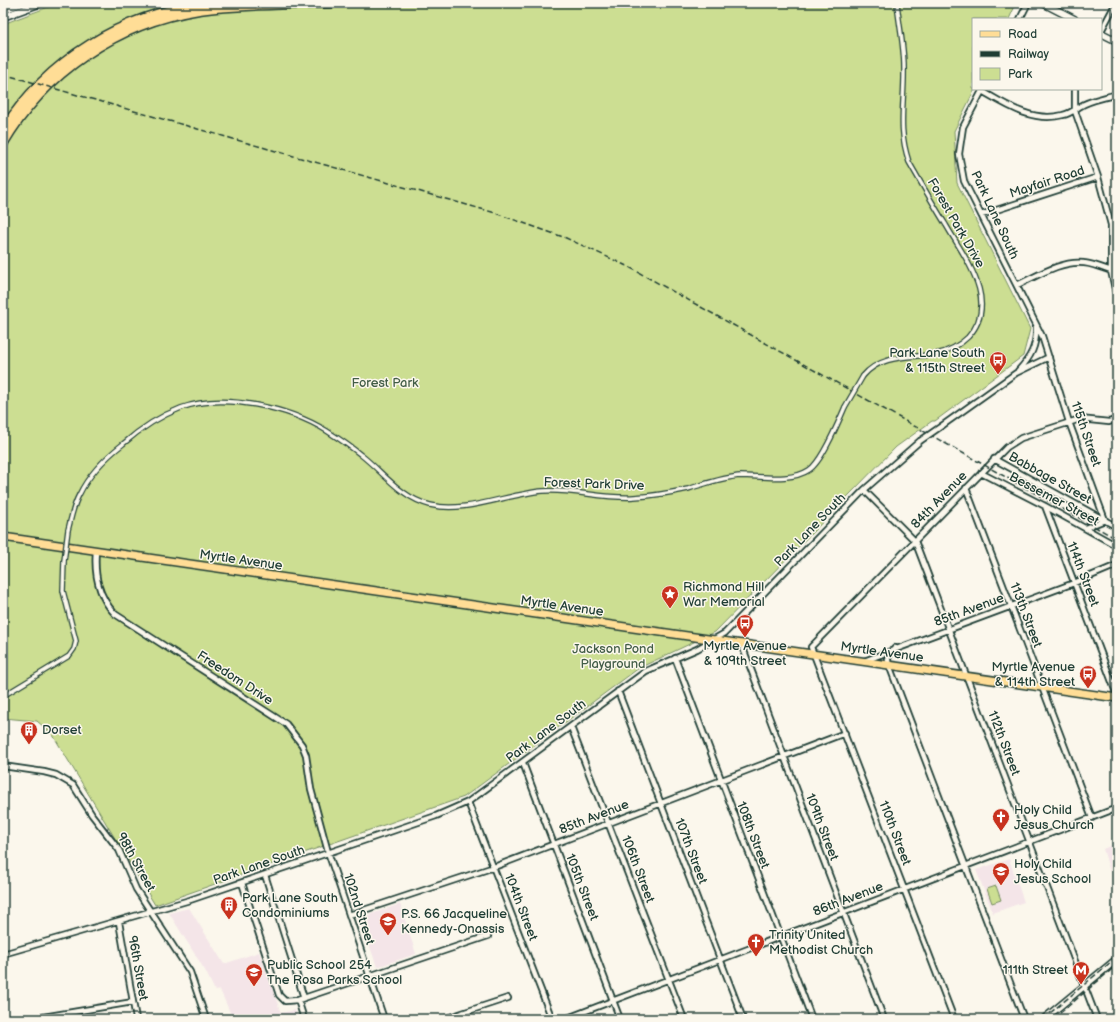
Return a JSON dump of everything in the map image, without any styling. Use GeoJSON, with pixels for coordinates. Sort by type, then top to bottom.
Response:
{"type":"FeatureCollection","features":[{"type":"Feature","properties":{"kind":"highway"},"geometry":{"type":"LineString","coordinates":[[3,130],[27,97],[46,77],[86,46],[107,34],[146,17],[180,7],[205,3]]}},
{"type":"Feature","properties":{"kind":"highway"},"geometry":{"type":"LineString","coordinates":[[3,144],[24,112],[54,80],[88,53],[128,31],[154,20],[198,10],[332,3]]}},
{"type":"Feature","properties":{"kind":"main road"},"geometry":{"type":"LineString","coordinates":[[3,10],[23,3]]}},
{"type":"Feature","properties":{"kind":"main road"},"geometry":{"type":"LineString","coordinates":[[1044,3],[1072,18]]}},
{"type":"Feature","properties":{"kind":"main road"},"geometry":{"type":"LineString","coordinates":[[3,17],[37,4]]}},
{"type":"Feature","properties":{"kind":"main road"},"geometry":{"type":"LineString","coordinates":[[1102,33],[1117,41]]}},
{"type":"Feature","properties":{"kind":"main road","name":"Myrtle Avenue"},"geometry":{"type":"LineString","coordinates":[[3,537],[1117,698]]}},
{"type":"Feature","properties":{"kind":"main road"},"geometry":{"type":"LineString","coordinates":[[1044,1019],[1117,959]]}},
{"type":"Feature","properties":{"kind":"street","name":"Forest Park Drive"},"geometry":{"type":"LineString","coordinates":[[3,696],[69,656],[74,649],[76,642],[64,591],[64,561],[68,530],[78,497],[91,475],[108,456],[139,430],[182,408],[200,404],[221,402],[267,408],[291,415],[324,430],[360,454],[393,484],[409,496],[429,505],[446,508],[473,504],[516,494],[542,491],[566,490],[630,497],[665,494],[729,477],[791,476],[809,470],[821,455],[863,376],[876,364],[887,360],[937,354],[951,349],[962,342],[974,329],[980,315],[982,305],[981,295],[972,270],[909,162],[903,145],[901,118],[904,69],[896,3]]}},
{"type":"Feature","properties":{"kind":"street"},"geometry":{"type":"LineString","coordinates":[[1020,18],[1028,3]]}},
{"type":"Feature","properties":{"kind":"street"},"geometry":{"type":"LineString","coordinates":[[1102,30],[1116,3]]}},
{"type":"Feature","properties":{"kind":"street"},"geometry":{"type":"LineString","coordinates":[[983,90],[1006,105],[1030,116],[1049,117],[1061,116],[1075,111],[1079,107],[1117,94]]}},
{"type":"Feature","properties":{"kind":"street","name":"Park Lane South"},"geometry":{"type":"LineString","coordinates":[[3,954],[119,922],[242,883],[328,852],[436,816],[468,802],[646,671],[697,649],[725,633],[864,490],[920,441],[1016,373],[1048,357],[1036,325],[1017,285],[964,181],[959,154],[963,127],[983,90]]}},
{"type":"Feature","properties":{"kind":"street"},"geometry":{"type":"LineString","coordinates":[[1075,90],[1075,111],[1098,177],[1111,225],[1111,271],[1117,298]]}},
{"type":"Feature","properties":{"kind":"street","name":"Mayfair Road"},"geometry":{"type":"LineString","coordinates":[[981,215],[1098,177]]}},
{"type":"Feature","properties":{"kind":"street"},"geometry":{"type":"LineString","coordinates":[[1017,285],[1056,268],[1076,263],[1086,263],[1117,273]]}},
{"type":"Feature","properties":{"kind":"street","name":"Park Lane South"},"geometry":{"type":"LineString","coordinates":[[1016,373],[1032,354],[1036,341],[1036,325]]}},
{"type":"Feature","properties":{"kind":"street","name":"115th Street"},"geometry":{"type":"LineString","coordinates":[[1048,357],[1069,422],[1105,520]]}},
{"type":"Feature","properties":{"kind":"street","name":"84th Avenue"},"geometry":{"type":"LineString","coordinates":[[815,654],[811,647],[1007,447],[1021,438],[1080,419],[1109,422],[1117,419]]}},
{"type":"Feature","properties":{"kind":"street","name":"Babbage Street"},"geometry":{"type":"LineString","coordinates":[[994,459],[1117,527]]}},
{"type":"Feature","properties":{"kind":"street","name":"Bessemer Street"},"geometry":{"type":"LineString","coordinates":[[981,473],[1117,546]]}},
{"type":"Feature","properties":{"kind":"street","name":"113th Street"},"geometry":{"type":"LineString","coordinates":[[966,488],[1092,818]]}},
{"type":"Feature","properties":{"kind":"street","name":"112th Street"},"geometry":{"type":"LineString","coordinates":[[864,490],[915,541],[1097,1019]]}},
{"type":"Feature","properties":{"kind":"street","name":"114th Street"},"geometry":{"type":"LineString","coordinates":[[1045,506],[1117,695]]}},
{"type":"Feature","properties":{"kind":"street"},"geometry":{"type":"LineString","coordinates":[[1085,528],[1105,520]]}},
{"type":"Feature","properties":{"kind":"street","name":"Freedom Drive"},"geometry":{"type":"LineString","coordinates":[[96,551],[95,569],[99,592],[115,614],[250,700],[286,724],[294,733],[302,745],[306,755],[311,789],[328,852]]}},
{"type":"Feature","properties":{"kind":"street","name":"85th Avenue"},"geometry":{"type":"LineString","coordinates":[[864,661],[1074,583],[1117,565]]}},
{"type":"Feature","properties":{"kind":"street","name":"109th Street"},"geometry":{"type":"LineString","coordinates":[[741,643],[884,1019]]}},
{"type":"Feature","properties":{"kind":"street"},"geometry":{"type":"LineString","coordinates":[[896,648],[887,659],[1024,1019]]}},
{"type":"Feature","properties":{"kind":"street","name":"110th Street"},"geometry":{"type":"LineString","coordinates":[[815,654],[954,1019]]}},
{"type":"Feature","properties":{"kind":"street","name":"108th Street"},"geometry":{"type":"LineString","coordinates":[[674,658],[812,1019]]}},
{"type":"Feature","properties":{"kind":"street","name":"107th Street"},"geometry":{"type":"LineString","coordinates":[[618,691],[744,1019]]}},
{"type":"Feature","properties":{"kind":"street","name":"106th Street"},"geometry":{"type":"LineString","coordinates":[[571,727],[684,1019]]}},
{"type":"Feature","properties":{"kind":"street","name":"85th Avenue"},"geometry":{"type":"LineString","coordinates":[[349,915],[494,867],[845,733]]}},
{"type":"Feature","properties":{"kind":"street","name":"105th Street"},"geometry":{"type":"LineString","coordinates":[[523,763],[620,1019]]}},
{"type":"Feature","properties":{"kind":"street","name":"98th Street"},"geometry":{"type":"LineString","coordinates":[[3,766],[44,772],[61,778],[73,785],[92,815],[119,850],[136,889],[190,972],[206,1019]]}},
{"type":"Feature","properties":{"kind":"street","name":"104th Street"},"geometry":{"type":"LineString","coordinates":[[468,802],[552,1019]]}},
{"type":"Feature","properties":{"kind":"street","name":"86th Avenue"},"geometry":{"type":"LineString","coordinates":[[565,1019],[1117,808]]}},
{"type":"Feature","properties":{"kind":"street","name":"102nd Street"},"geometry":{"type":"LineString","coordinates":[[328,852],[384,1019]]}},
{"type":"Feature","properties":{"kind":"street"},"geometry":{"type":"LineString","coordinates":[[265,875],[304,998]]}},
{"type":"Feature","properties":{"kind":"street"},"geometry":{"type":"LineString","coordinates":[[242,883],[279,995],[286,1001],[298,1000],[488,936]]}},
{"type":"Feature","properties":{"kind":"street","name":"96th Street"},"geometry":{"type":"LineString","coordinates":[[119,922],[136,1019]]}},
{"type":"Feature","properties":{"kind":"street"},"geometry":{"type":"LineString","coordinates":[[444,1019],[508,998]]}},
{"type":"Feature","properties":{"kind":"street"},"geometry":{"type":"LineString","coordinates":[[298,1000],[304,1019]]}},
{"type":"Feature","properties":{"kind":"street"},"geometry":{"type":"LineString","coordinates":[[31,1019],[133,1002]]}},
{"type":"Feature","properties":{"kind":"shaded area"},"geometry":{"type":"Polygon","coordinates":[[[1117,843],[1117,869],[1110,872],[1103,849],[1117,843]]]}},
{"type":"Feature","properties":{"kind":"shaded area","name":"Holy Child Jesus School"},"geometry":{"type":"Polygon","coordinates":[[[1009,859],[1024,902],[993,913],[976,870],[1009,859]]]}},
{"type":"Feature","properties":{"kind":"shaded area","name":"P.S. 66 Jacqueline Kennedy-Onassis"},"geometry":{"type":"Polygon","coordinates":[[[400,904],[416,954],[377,967],[360,918],[400,904]]]}},
{"type":"Feature","properties":{"kind":"shaded area"},"geometry":{"type":"Polygon","coordinates":[[[189,908],[224,964],[259,952],[281,1013],[295,1010],[298,1019],[233,1019],[220,990],[215,991],[206,972],[169,913],[189,908]]]}},
{"type":"Feature","properties":{"kind":"green space","name":"Forest Park"},"geometry":{"type":"Polygon","coordinates":[[[59,3],[1015,3],[1016,4],[1009,18],[972,18],[972,90],[974,90],[954,131],[957,183],[1030,329],[1023,356],[935,421],[932,421],[896,447],[715,632],[639,668],[464,797],[155,905],[53,735],[37,721],[3,718],[3,24],[59,3]]]}},
{"type":"Feature","properties":{"kind":"green space"},"geometry":{"type":"Polygon","coordinates":[[[996,886],[1001,900],[992,903],[987,889],[996,886]]]}},
{"type":"Feature","properties":{"kind":"railway"},"geometry":{"type":"LineString","coordinates":[[3,74],[492,212],[566,238],[629,267],[1117,539]]}},
{"type":"Feature","properties":{"kind":"railway"},"geometry":{"type":"LineString","coordinates":[[1043,1019],[1117,957]]}},
{"type":"Feature","properties":{"kind":"railway"},"geometry":{"type":"LineString","coordinates":[[1053,1019],[1117,965]]}},
{"type":"Feature","properties":{"kind":"place","name":"Park Lane South & 115th Street"},"geometry":{"type":"Point","coordinates":[998,375]}},
{"type":"Feature","properties":{"kind":"place","name":"Richmond Hill War Memorial"},"geometry":{"type":"Point","coordinates":[670,609]}},
{"type":"Feature","properties":{"kind":"place","name":"Myrtle Avenue & 109th Street"},"geometry":{"type":"Point","coordinates":[745,638]}},
{"type":"Feature","properties":{"kind":"place","name":"Myrtle Avenue & 114th Street"},"geometry":{"type":"Point","coordinates":[1088,689]}},
{"type":"Feature","properties":{"kind":"place","name":"Dorset"},"geometry":{"type":"Point","coordinates":[29,745]}},
{"type":"Feature","properties":{"kind":"place","name":"Holy Child Jesus Church"},"geometry":{"type":"Point","coordinates":[1001,832]}},
{"type":"Feature","properties":{"kind":"place","name":"Holy Child Jesus School"},"geometry":{"type":"Point","coordinates":[1001,886]}},
{"type":"Feature","properties":{"kind":"place","name":"Park Lane South Condominiums"},"geometry":{"type":"Point","coordinates":[229,920]}},
{"type":"Feature","properties":{"kind":"place","name":"P.S. 66 Jacqueline Kennedy-Onassis"},"geometry":{"type":"Point","coordinates":[388,936]}},
{"type":"Feature","properties":{"kind":"place","name":"Trinity United Methodist Church"},"geometry":{"type":"Point","coordinates":[756,957]}},
{"type":"Feature","properties":{"kind":"place","name":"111th Street"},"geometry":{"type":"Point","coordinates":[1081,985]}},
{"type":"Feature","properties":{"kind":"place","name":"Public School 254 The Rosa Parks School"},"geometry":{"type":"Point","coordinates":[254,987]}},
{"type":"Feature","properties":{"kind":"park label","name":"Jackson Pond Playground"},"geometry":{"type":"Point","coordinates":[613,656]}}]}
